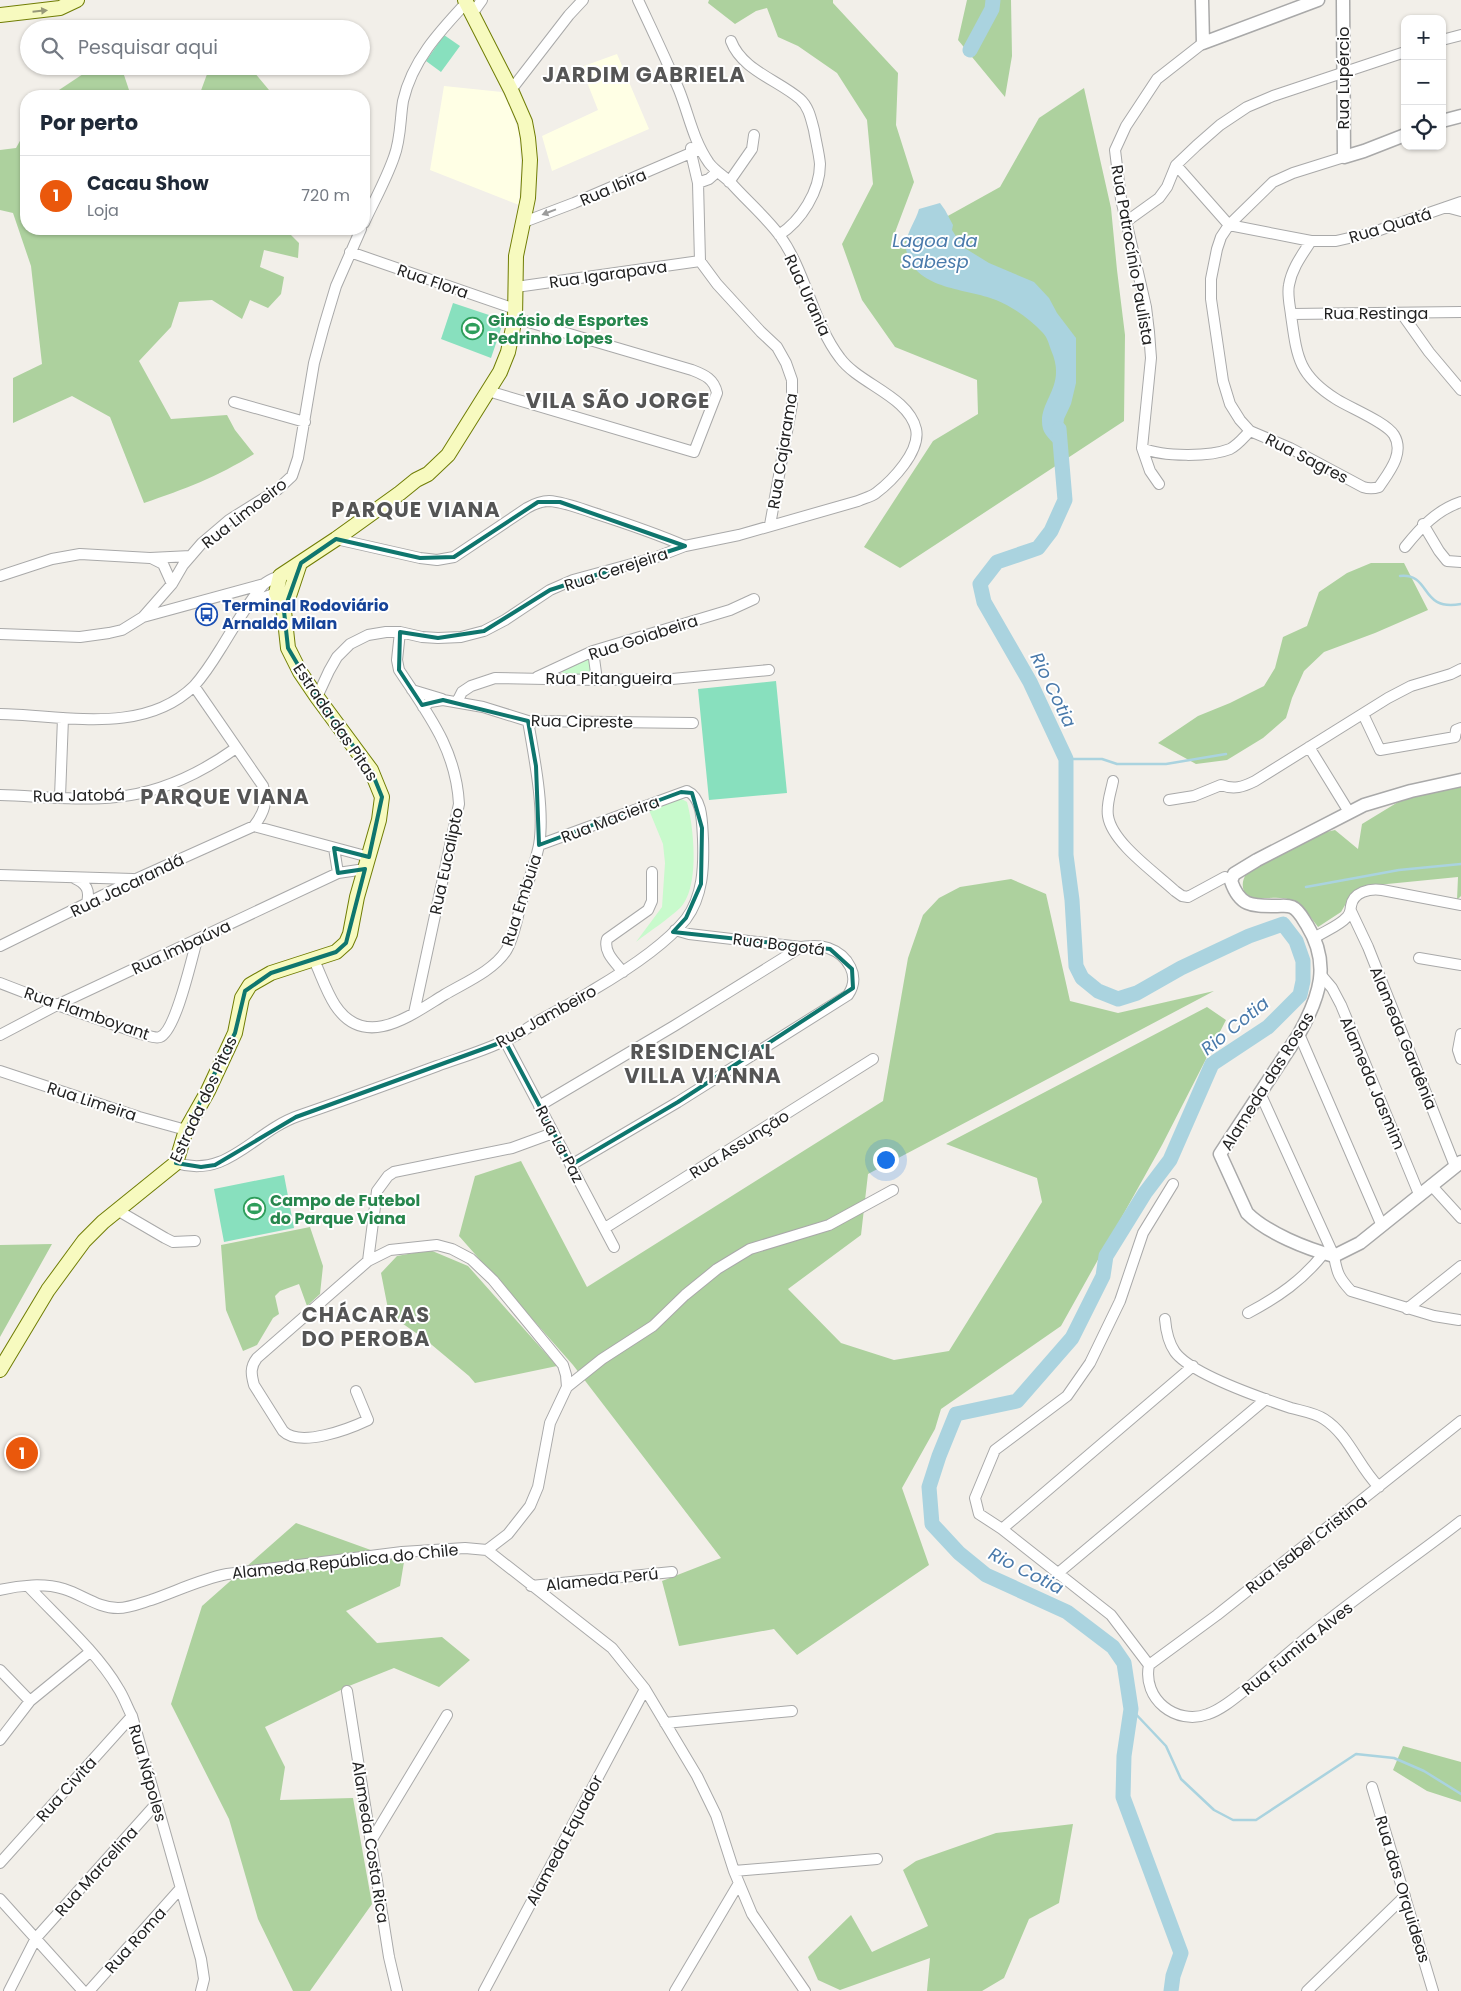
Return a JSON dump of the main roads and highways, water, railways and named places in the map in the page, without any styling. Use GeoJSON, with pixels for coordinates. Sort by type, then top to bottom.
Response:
{"type":"FeatureCollection","features":[{"type":"Feature","properties":{"kind":"main road"},"geometry":{"type":"LineString","coordinates":[[0,15],[60,8],[77,0]]}},
{"type":"Feature","properties":{"kind":"main road"},"geometry":{"type":"LineString","coordinates":[[286,577],[300,562],[336,540],[416,480],[428,474],[448,454],[500,372],[508,352],[515,314],[516,256],[528,198],[530,166],[528,138],[525,122],[511,90],[468,6]]}},
{"type":"Feature","properties":{"kind":"main road","name":"Estrada das Pitas"},"geometry":{"type":"LineString","coordinates":[[284,612],[276,593],[286,577]]}},
{"type":"Feature","properties":{"kind":"main road","name":"Estrada das Pitas"},"geometry":{"type":"LineString","coordinates":[[286,577],[284,612],[288,648],[300,672],[317,697],[371,770],[378,783],[382,797],[382,806],[350,934],[346,943],[336,952],[314,960]]}},
{"type":"Feature","properties":{"kind":"main road","name":"Estrada dos Pitas"},"geometry":{"type":"LineString","coordinates":[[0,1370],[48,1290],[84,1241],[117,1210],[176,1163],[186,1130],[208,1091],[235,1033],[245,991],[250,984],[271,973],[314,960]]}},
{"type":"Feature","properties":{"kind":"water","name":"Lagoa da Sabesp"},"geometry":{"type":"Polygon","coordinates":[[[940,203],[953,225],[952,230],[963,247],[989,263],[1034,282],[1049,298],[1057,313],[1076,338],[1076,383],[1071,404],[1064,419],[1060,450],[1043,429],[1042,419],[1044,410],[1056,374],[1049,343],[1044,335],[1027,318],[1009,306],[984,296],[930,280],[919,273],[911,262],[906,244],[908,234],[919,209],[940,203]]]}},
{"type":"Feature","properties":{"kind":"waterway","name":"Rio Cotia"},"geometry":{"type":"LineString","coordinates":[[970,50],[992,9],[993,0]]}},
{"type":"Feature","properties":{"kind":"waterway","name":"Rio Cotia"},"geometry":{"type":"LineString","coordinates":[[1059,429],[1065,500],[1051,531],[1038,548],[997,562],[980,584],[984,602],[1030,682],[1066,759],[1066,855],[1072,900],[1076,966],[1082,978],[1098,991],[1118,999],[1137,993],[1181,968],[1249,936],[1283,924],[1296,941],[1303,961],[1303,981],[1300,995],[1268,1027],[1212,1064],[1170,1160],[1145,1193],[1106,1256],[1103,1276],[1072,1338],[1017,1401],[956,1414],[929,1487],[932,1524],[959,1553],[986,1575],[1067,1612],[1113,1647],[1124,1663],[1131,1709],[1124,1756],[1123,1797],[1181,1953],[1173,1976],[1171,1991]]}},
{"type":"Feature","properties":{"kind":"waterway"},"geometry":{"type":"LineString","coordinates":[[1400,576],[1417,580],[1438,603],[1448,605],[1461,604]]}},
{"type":"Feature","properties":{"kind":"waterway"},"geometry":{"type":"LineString","coordinates":[[1066,759],[1102,759],[1117,764],[1166,764],[1226,754]]}},
{"type":"Feature","properties":{"kind":"waterway"},"geometry":{"type":"LineString","coordinates":[[1306,887],[1399,870],[1461,864]]}},
{"type":"Feature","properties":{"kind":"waterway"},"geometry":{"type":"LineString","coordinates":[[1131,1709],[1166,1746],[1181,1779],[1214,1810],[1233,1820],[1256,1820],[1356,1754],[1394,1758],[1424,1771],[1461,1794]]}},
{"type":"Feature","properties":{"kind":"place","name":"Ginásio de Esportes Pedrinho Lopes"},"geometry":{"type":"Point","coordinates":[472,329]}},
{"type":"Feature","properties":{"kind":"place","name":"Terminal Rodoviário Arnaldo Milan"},"geometry":{"type":"Point","coordinates":[206,614]}},
{"type":"Feature","properties":{"kind":"place","name":"Campo de Futebol do Parque Viana"},"geometry":{"type":"Point","coordinates":[254,1209]}},
{"type":"Feature","properties":{"kind":"place","name":"Cacau Show"},"geometry":{"type":"Point","coordinates":[22,1453]}},
{"type":"Feature","properties":{"kind":"district","name":"JARDIM GABRIELA"},"geometry":{"type":"Point","coordinates":[644,75]}},
{"type":"Feature","properties":{"kind":"district","name":"VILA SÃO JORGE"},"geometry":{"type":"Point","coordinates":[618,401]}},
{"type":"Feature","properties":{"kind":"district","name":"PARQUE VIANA"},"geometry":{"type":"Point","coordinates":[416,510]}},
{"type":"Feature","properties":{"kind":"district","name":"PARQUE VIANA"},"geometry":{"type":"Point","coordinates":[225,797]}},
{"type":"Feature","properties":{"kind":"district","name":"RESIDENCIAL VILLA VIANNA"},"geometry":{"type":"Point","coordinates":[703,1064]}},
{"type":"Feature","properties":{"kind":"district","name":"CHÁCARAS DO PEROBA"},"geometry":{"type":"Point","coordinates":[366,1327]}}]}
